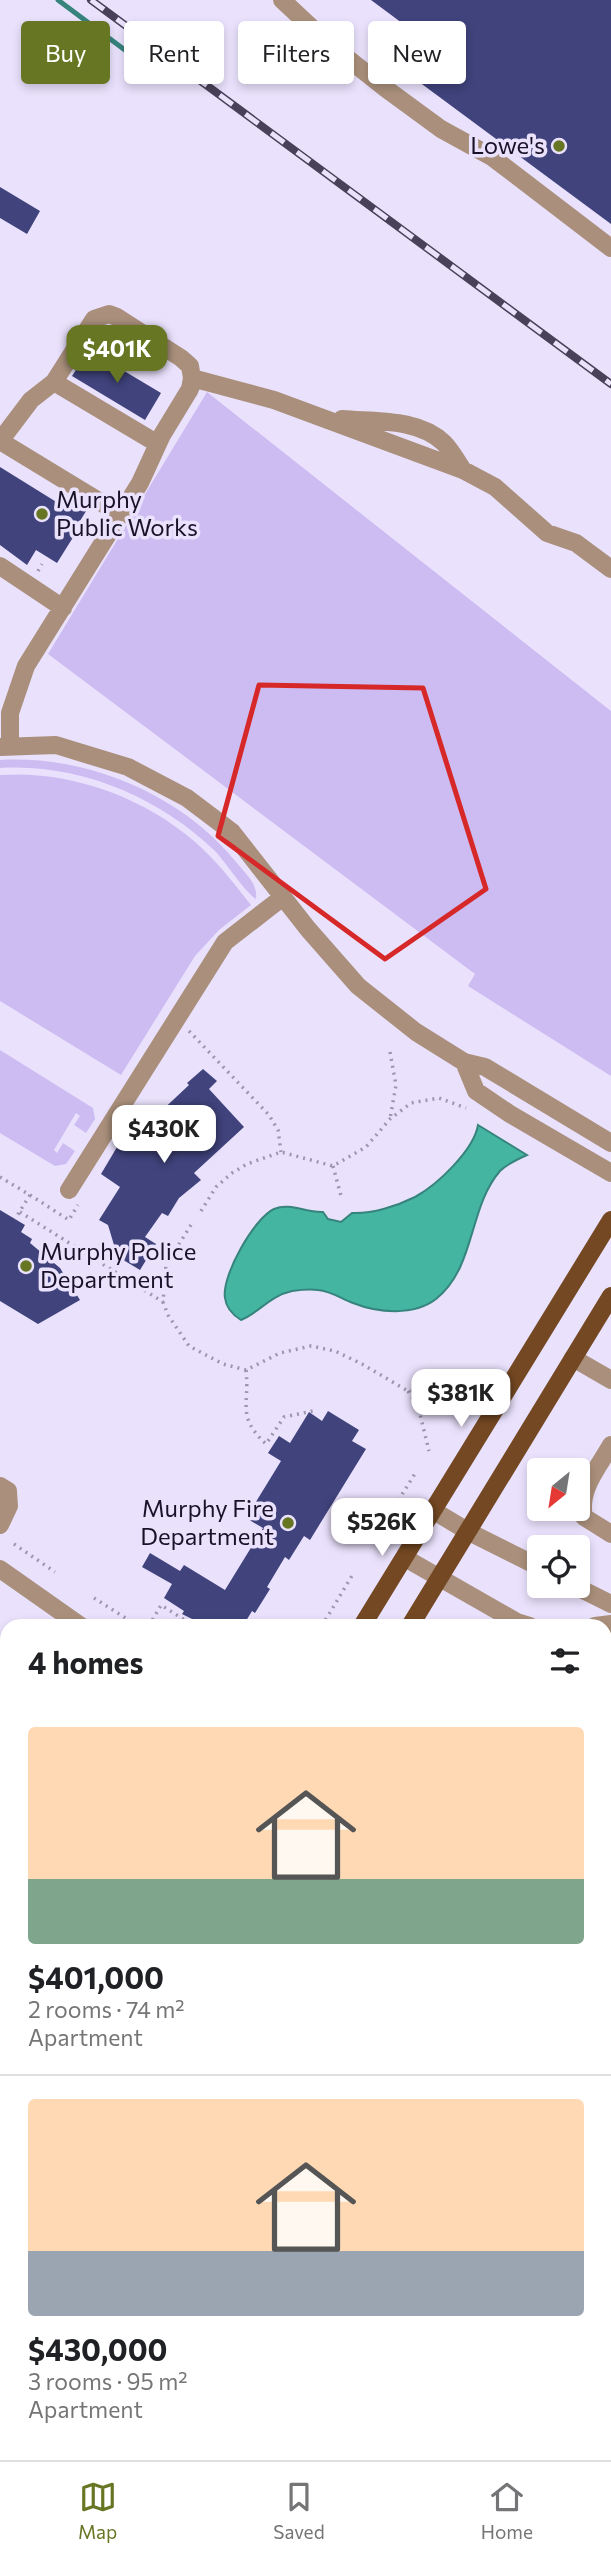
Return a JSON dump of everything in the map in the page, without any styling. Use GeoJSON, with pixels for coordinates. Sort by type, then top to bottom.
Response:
{"type":"FeatureCollection","features":[{"type":"Feature","properties":{"kind":"main road"},"geometry":{"type":"LineString","coordinates":[[366,1619],[611,1220]]}},
{"type":"Feature","properties":{"kind":"main road"},"geometry":{"type":"LineString","coordinates":[[414,1619],[611,1296]]}},
{"type":"Feature","properties":{"kind":"street"},"geometry":{"type":"LineString","coordinates":[[282,0],[327,43],[385,88],[441,130],[504,165],[611,248]]}},
{"type":"Feature","properties":{"kind":"street"},"geometry":{"type":"LineString","coordinates":[[120,514],[0,441],[31,400],[54,383],[94,319],[109,314],[190,366],[190,389],[158,444],[140,483],[26,666],[10,713],[5,747],[56,745],[128,767],[187,798],[232,832],[358,986],[416,1032],[464,1062],[485,1067],[611,1143]]}},
{"type":"Feature","properties":{"kind":"street"},"geometry":{"type":"LineString","coordinates":[[192,378],[274,400],[317,417],[411,425],[429,433],[444,443],[463,470],[495,487],[547,533],[576,543],[611,569]]}},
{"type":"Feature","properties":{"kind":"street"},"geometry":{"type":"LineString","coordinates":[[54,383],[158,444]]}},
{"type":"Feature","properties":{"kind":"street"},"geometry":{"type":"LineString","coordinates":[[0,566],[63,608]]}},
{"type":"Feature","properties":{"kind":"street"},"geometry":{"type":"LineString","coordinates":[[69,1190],[225,943],[283,897]]}},
{"type":"Feature","properties":{"kind":"street"},"geometry":{"type":"LineString","coordinates":[[464,1062],[476,1091],[611,1173]]}},
{"type":"Feature","properties":{"kind":"street"},"geometry":{"type":"LineString","coordinates":[[573,1358],[611,1380]]}},
{"type":"Feature","properties":{"kind":"street"},"geometry":{"type":"LineString","coordinates":[[611,1445],[582,1495],[581,1504],[584,1517],[611,1534]]}},
{"type":"Feature","properties":{"kind":"street"},"geometry":{"type":"LineString","coordinates":[[0,1486],[8,1491],[9,1506],[0,1525]]}},
{"type":"Feature","properties":{"kind":"street"},"geometry":{"type":"LineString","coordinates":[[434,1511],[527,1561]]}},
{"type":"Feature","properties":{"kind":"street"},"geometry":{"type":"LineString","coordinates":[[405,1558],[512,1619]]}},
{"type":"Feature","properties":{"kind":"street"},"geometry":{"type":"LineString","coordinates":[[0,1569],[71,1619]]}},
{"type":"Feature","properties":{"kind":"street"},"geometry":{"type":"LineString","coordinates":[[590,1594],[611,1604]]}},
{"type":"Feature","properties":{"kind":"path"},"geometry":{"type":"LineString","coordinates":[[187,1029],[269,1115],[278,1130],[281,1152]]}},
{"type":"Feature","properties":{"kind":"path"},"geometry":{"type":"LineString","coordinates":[[390,1052],[396,1085],[390,1119]]}},
{"type":"Feature","properties":{"kind":"path"},"geometry":{"type":"LineString","coordinates":[[201,1211],[216,1187],[247,1164],[281,1152],[333,1166],[366,1147],[390,1119],[411,1103],[439,1098],[466,1108]]}},
{"type":"Feature","properties":{"kind":"path"},"geometry":{"type":"LineString","coordinates":[[333,1166],[341,1196]]}},
{"type":"Feature","properties":{"kind":"path"},"geometry":{"type":"LineString","coordinates":[[0,1177],[30,1195],[15,1219]]}},
{"type":"Feature","properties":{"kind":"path"},"geometry":{"type":"LineString","coordinates":[[20,1212],[163,1303]]}},
{"type":"Feature","properties":{"kind":"path"},"geometry":{"type":"LineString","coordinates":[[191,1225],[166,1265],[163,1303],[189,1346],[223,1364],[246,1370],[280,1353],[311,1346],[344,1355],[408,1391],[418,1406],[429,1451]]}},
{"type":"Feature","properties":{"kind":"path"},"geometry":{"type":"LineString","coordinates":[[246,1370],[248,1384],[244,1410],[252,1430],[267,1444],[284,1416],[313,1411]]}},
{"type":"Feature","properties":{"kind":"path"},"geometry":{"type":"LineString","coordinates":[[408,1391],[435,1390],[475,1373]]}},
{"type":"Feature","properties":{"kind":"path"},"geometry":{"type":"LineString","coordinates":[[391,1512],[416,1472]]}},
{"type":"Feature","properties":{"kind":"path"},"geometry":{"type":"LineString","coordinates":[[13,1544],[55,1572]]}},
{"type":"Feature","properties":{"kind":"path"},"geometry":{"type":"LineString","coordinates":[[326,1619],[353,1574]]}},
{"type":"Feature","properties":{"kind":"path"},"geometry":{"type":"LineString","coordinates":[[94,1598],[127,1619]]}},
{"type":"Feature","properties":{"kind":"path"},"geometry":{"type":"LineString","coordinates":[[153,1619],[161,1605],[183,1619]]}},
{"type":"Feature","properties":{"kind":"highlighted area"},"geometry":{"type":"Polygon","coordinates":[[[259,685],[423,688],[486,889],[385,959],[218,836],[259,685]]]}},
{"type":"Feature","properties":{"kind":"shaded area"},"geometry":{"type":"Polygon","coordinates":[[[207,392],[611,711],[611,1076],[468,986],[475,974],[48,654],[207,392]]]}},
{"type":"Feature","properties":{"kind":"shaded area"},"geometry":{"type":"Polygon","coordinates":[[[0,760],[66,764],[99,772],[161,799],[189,817],[237,863],[251,880],[256,899],[215,851],[169,815],[143,800],[116,787],[59,771],[0,768],[0,760]]]}},
{"type":"Feature","properties":{"kind":"shaded area"},"geometry":{"type":"Polygon","coordinates":[[[0,775],[52,777],[103,789],[128,799],[174,825],[194,841],[251,905],[219,930],[195,956],[121,1075],[0,1001],[0,775]]]}},
{"type":"Feature","properties":{"kind":"shaded area"},"geometry":{"type":"Polygon","coordinates":[[[0,1050],[93,1108],[95,1119],[86,1133],[74,1125],[80,1116],[76,1113],[54,1150],[57,1153],[63,1143],[75,1151],[66,1164],[55,1166],[0,1133],[0,1050]]]}},
{"type":"Feature","properties":{"kind":"shaded area"},"geometry":{"type":"Polygon","coordinates":[[[478,1125],[527,1155],[503,1168],[490,1186],[458,1271],[449,1286],[436,1299],[417,1308],[384,1311],[327,1292],[305,1290],[284,1293],[241,1320],[230,1311],[225,1289],[233,1263],[257,1224],[274,1209],[292,1207],[323,1212],[328,1219],[341,1222],[352,1213],[376,1211],[408,1200],[434,1184],[453,1166],[470,1145],[478,1125]]]}},
{"type":"Feature","properties":{"kind":"building","name":"Lowe's"},"geometry":{"type":"Polygon","coordinates":[[[371,0],[611,0],[611,224],[422,84],[466,84],[466,21],[399,21],[371,0]]]}},
{"type":"Feature","properties":{"kind":"building"},"geometry":{"type":"Polygon","coordinates":[[[0,187],[40,211],[27,234],[0,218],[0,187]]]}},
{"type":"Feature","properties":{"kind":"building"},"geometry":{"type":"Polygon","coordinates":[[[89,350],[161,393],[145,420],[72,376],[89,350]]]}},
{"type":"Feature","properties":{"kind":"building","name":"Murphy Public Works"},"geometry":{"type":"Polygon","coordinates":[[[0,467],[58,503],[64,493],[88,508],[80,521],[82,523],[57,563],[36,550],[27,565],[0,545],[0,467]]]}},
{"type":"Feature","properties":{"kind":"building"},"geometry":{"type":"Polygon","coordinates":[[[203,1069],[217,1081],[209,1089],[244,1127],[194,1173],[201,1180],[179,1198],[168,1216],[162,1213],[145,1237],[156,1244],[140,1270],[110,1252],[114,1245],[108,1225],[99,1220],[120,1187],[101,1174],[120,1142],[124,1146],[203,1069]]]}},
{"type":"Feature","properties":{"kind":"building","name":"Murphy Police Department"},"geometry":{"type":"Polygon","coordinates":[[[0,1210],[25,1225],[21,1232],[32,1239],[30,1243],[60,1268],[80,1300],[38,1324],[0,1301],[0,1210]]]}},
{"type":"Feature","properties":{"kind":"building","name":"Murphy Fire Department"},"geometry":{"type":"Polygon","coordinates":[[[328,1411],[359,1430],[352,1441],[366,1449],[310,1540],[304,1536],[289,1560],[285,1557],[267,1587],[270,1589],[255,1613],[252,1611],[247,1619],[192,1619],[182,1614],[184,1611],[164,1598],[172,1584],[142,1567],[150,1553],[180,1571],[184,1565],[225,1590],[263,1528],[246,1518],[281,1461],[268,1453],[279,1436],[290,1443],[309,1412],[322,1421],[328,1411]]]}},
{"type":"Feature","properties":{"kind":"waterway"},"geometry":{"type":"LineString","coordinates":[[58,0],[124,49]]}},
{"type":"Feature","properties":{"kind":"railway"},"geometry":{"type":"LineString","coordinates":[[91,0],[611,384]]}},
{"type":"Feature","properties":{"kind":"place","name":"Lowe's"},"geometry":{"type":"Point","coordinates":[559,146]}},
{"type":"Feature","properties":{"kind":"place","name":"Murphy Public Works"},"geometry":{"type":"Point","coordinates":[42,514]}},
{"type":"Feature","properties":{"kind":"place","name":"Murphy Police Department"},"geometry":{"type":"Point","coordinates":[26,1266]}},
{"type":"Feature","properties":{"kind":"place","name":"Murphy Fire Department"},"geometry":{"type":"Point","coordinates":[288,1523]}}]}
